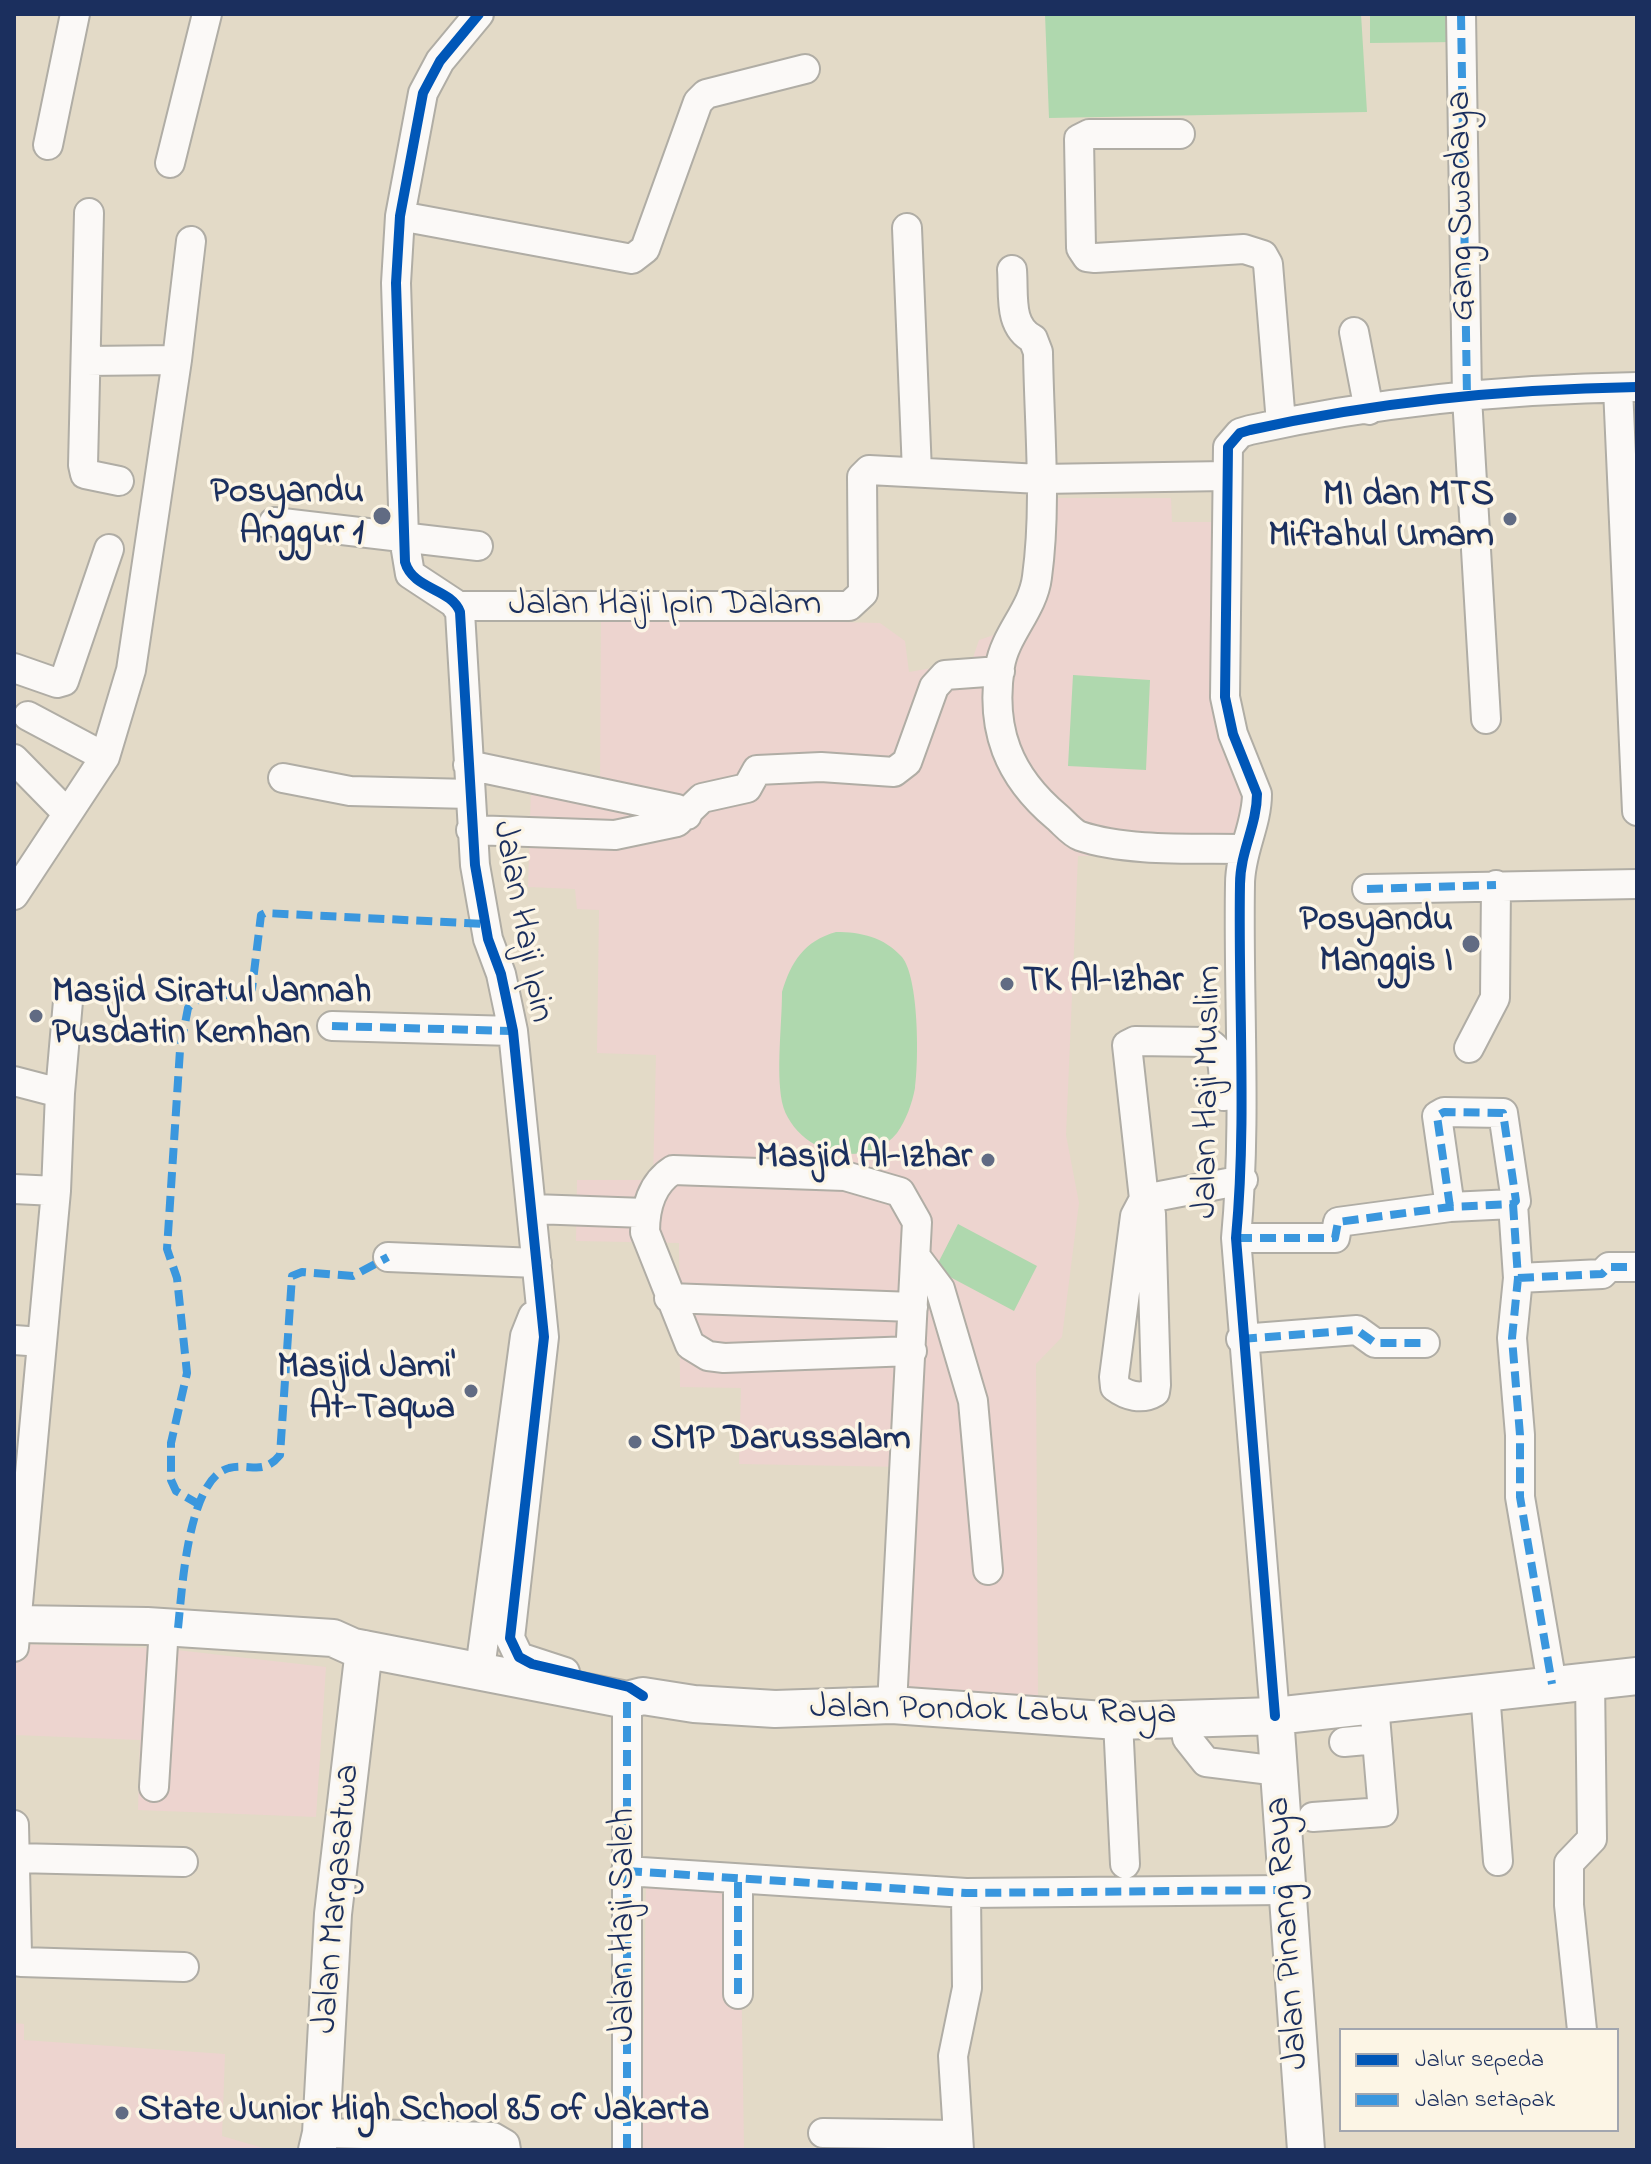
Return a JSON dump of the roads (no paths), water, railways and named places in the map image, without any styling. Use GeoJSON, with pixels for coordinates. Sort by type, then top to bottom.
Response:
{"type":"FeatureCollection","features":[{"type":"Feature","properties":{"kind":"main road","name":"Jalan Pondok Labu Raya"},"geometry":{"type":"LineString","coordinates":[[14,1634],[152,1637],[330,1647],[480,1669],[635,1698],[694,1704],[775,1709],[892,1705],[1118,1721],[1185,1718],[1269,1738],[1376,1722],[1485,1692],[1637,1676]]}},
{"type":"Feature","properties":{"kind":"main road","name":"Jalan Margasatwa"},"geometry":{"type":"LineString","coordinates":[[319,2142],[333,1914],[330,1647]]}},
{"type":"Feature","properties":{"kind":"main road","name":"Jalan Pinang Raya"},"geometry":{"type":"LineString","coordinates":[[1269,1738],[1306,2150]]}},
{"type":"Feature","properties":{"kind":"street"},"geometry":{"type":"LineString","coordinates":[[48,145],[75,14]]}},
{"type":"Feature","properties":{"kind":"street"},"geometry":{"type":"LineString","coordinates":[[170,163],[207,14]]}},
{"type":"Feature","properties":{"kind":"street"},"geometry":{"type":"LineString","coordinates":[[458,606],[410,574],[404,538],[396,283],[400,216],[423,93],[440,61],[479,14]]}},
{"type":"Feature","properties":{"kind":"street","name":"Gang Swadaya"},"geometry":{"type":"LineString","coordinates":[[1461,14],[1467,397],[1486,719]]}},
{"type":"Feature","properties":{"kind":"street"},"geometry":{"type":"LineString","coordinates":[[400,216],[632,259],[645,249],[698,102],[706,94],[805,69]]}},
{"type":"Feature","properties":{"kind":"street"},"geometry":{"type":"LineString","coordinates":[[1180,134],[1089,134],[1079,139],[1081,248],[1087,257],[1095,258],[1244,249],[1263,255],[1268,264],[1281,423],[1467,397],[1627,388],[1637,811]]}},
{"type":"Feature","properties":{"kind":"street"},"geometry":{"type":"LineString","coordinates":[[89,213],[85,474],[119,481]]}},
{"type":"Feature","properties":{"kind":"street"},"geometry":{"type":"LineString","coordinates":[[907,228],[917,472]]}},
{"type":"Feature","properties":{"kind":"street"},"geometry":{"type":"LineString","coordinates":[[14,895],[105,757],[131,670],[177,360],[191,241]]}},
{"type":"Feature","properties":{"kind":"street"},"geometry":{"type":"LineString","coordinates":[[1012,270],[1016,322],[1021,333],[1033,339],[1038,352],[1040,479],[1035,587],[1006,646],[1000,671],[998,730],[1007,756],[1030,789],[1078,836],[1165,849],[1244,849]]}},
{"type":"Feature","properties":{"kind":"street"},"geometry":{"type":"LineString","coordinates":[[1354,332],[1369,410]]}},
{"type":"Feature","properties":{"kind":"street"},"geometry":{"type":"LineString","coordinates":[[86,361],[177,360]]}},
{"type":"Feature","properties":{"kind":"street","name":"Jalan Haji Muslim"},"geometry":{"type":"LineString","coordinates":[[1269,1738],[1260,1515],[1241,1339],[1235,1181],[1240,887],[1244,849],[1253,826],[1257,794],[1233,734],[1225,697],[1226,460],[1233,438],[1240,433],[1281,423]]}},
{"type":"Feature","properties":{"kind":"street","name":"Jalan Haji Ipin Dalam"},"geometry":{"type":"LineString","coordinates":[[458,606],[849,606],[863,593],[862,477],[869,470],[1040,479],[1226,476]]}},
{"type":"Feature","properties":{"kind":"street"},"geometry":{"type":"LineString","coordinates":[[274,522],[478,546]]}},
{"type":"Feature","properties":{"kind":"street"},"geometry":{"type":"LineString","coordinates":[[14,668],[57,683],[64,681],[109,549]]}},
{"type":"Feature","properties":{"kind":"street","name":"Jalan Haji Ipin"},"geometry":{"type":"LineString","coordinates":[[458,606],[471,830],[481,908],[507,995],[513,1031],[533,1209],[539,1301],[525,1336],[512,1509],[510,1638],[519,1657],[545,1668],[629,1687],[635,1698]]}},
{"type":"Feature","properties":{"kind":"street"},"geometry":{"type":"LineString","coordinates":[[471,830],[615,835],[659,827],[687,815],[702,798],[747,788],[757,770],[821,767],[894,772],[907,762],[934,687],[945,675],[1000,671]]}},
{"type":"Feature","properties":{"kind":"street"},"geometry":{"type":"LineString","coordinates":[[28,716],[105,757]]}},
{"type":"Feature","properties":{"kind":"street"},"geometry":{"type":"LineString","coordinates":[[14,759],[66,812]]}},
{"type":"Feature","properties":{"kind":"street"},"geometry":{"type":"LineString","coordinates":[[468,765],[677,809],[687,815]]}},
{"type":"Feature","properties":{"kind":"street"},"geometry":{"type":"LineString","coordinates":[[283,778],[350,791],[470,794]]}},
{"type":"Feature","properties":{"kind":"street"},"geometry":{"type":"LineString","coordinates":[[614,798],[615,835]]}},
{"type":"Feature","properties":{"kind":"street"},"geometry":{"type":"LineString","coordinates":[[1367,889],[1637,884]]}},
{"type":"Feature","properties":{"kind":"street"},"geometry":{"type":"LineString","coordinates":[[1469,1048],[1495,998],[1496,885]]}},
{"type":"Feature","properties":{"kind":"street"},"geometry":{"type":"LineString","coordinates":[[14,1634],[28,1341],[56,1191],[68,1001]]}},
{"type":"Feature","properties":{"kind":"street"},"geometry":{"type":"LineString","coordinates":[[332,1026],[513,1031]]}},
{"type":"Feature","properties":{"kind":"street"},"geometry":{"type":"LineString","coordinates":[[1144,1199],[1135,1216],[1114,1377],[1115,1387],[1132,1396],[1150,1396],[1155,1392],[1156,1385],[1151,1214],[1144,1199],[1127,1045],[1135,1041],[1207,1042],[1220,1053],[1235,1181],[1144,1199]]}},
{"type":"Feature","properties":{"kind":"street"},"geometry":{"type":"LineString","coordinates":[[14,1081],[60,1093]]}},
{"type":"Feature","properties":{"kind":"street"},"geometry":{"type":"LineString","coordinates":[[1450,1207],[1447,1168],[1439,1147],[1437,1116],[1444,1112],[1503,1113],[1516,1201],[1513,1204],[1518,1278],[1512,1338],[1520,1435],[1520,1497],[1552,1684]]}},
{"type":"Feature","properties":{"kind":"street"},"geometry":{"type":"LineString","coordinates":[[892,1705],[912,1351],[917,1222],[900,1192],[845,1176],[673,1170],[660,1178],[645,1213],[650,1249],[690,1345],[708,1356],[912,1351]]}},
{"type":"Feature","properties":{"kind":"street"},"geometry":{"type":"LineString","coordinates":[[14,1189],[56,1191]]}},
{"type":"Feature","properties":{"kind":"street"},"geometry":{"type":"LineString","coordinates":[[1236,1238],[1335,1238],[1338,1222],[1450,1207],[1513,1204]]}},
{"type":"Feature","properties":{"kind":"street"},"geometry":{"type":"LineString","coordinates":[[533,1209],[645,1213]]}},
{"type":"Feature","properties":{"kind":"street"},"geometry":{"type":"LineString","coordinates":[[388,1257],[537,1263]]}},
{"type":"Feature","properties":{"kind":"street"},"geometry":{"type":"LineString","coordinates":[[916,1257],[940,1289],[973,1401],[988,1570]]}},
{"type":"Feature","properties":{"kind":"street"},"geometry":{"type":"LineString","coordinates":[[1518,1278],[1602,1274],[1609,1267],[1637,1267]]}},
{"type":"Feature","properties":{"kind":"street"},"geometry":{"type":"LineString","coordinates":[[669,1298],[913,1307]]}},
{"type":"Feature","properties":{"kind":"street"},"geometry":{"type":"LineString","coordinates":[[1241,1339],[1357,1330],[1375,1343],[1425,1343]]}},
{"type":"Feature","properties":{"kind":"street","name":"Jalan Haji Ipin"},"geometry":{"type":"LineString","coordinates":[[480,1669],[512,1509]]}},
{"type":"Feature","properties":{"kind":"street"},"geometry":{"type":"LineString","coordinates":[[152,1637],[154,1787]]}},
{"type":"Feature","properties":{"kind":"street"},"geometry":{"type":"LineString","coordinates":[[1582,2028],[1569,1905],[1569,1863],[1592,1839],[1590,1679]]}},
{"type":"Feature","properties":{"kind":"street"},"geometry":{"type":"LineString","coordinates":[[1485,1692],[1498,1861]]}},
{"type":"Feature","properties":{"kind":"street","name":"Jalan Haji Saleh"},"geometry":{"type":"LineString","coordinates":[[627,2150],[626,1871],[635,1698]]}},
{"type":"Feature","properties":{"kind":"street"},"geometry":{"type":"LineString","coordinates":[[1185,1718],[1187,1738],[1206,1762],[1269,1738]]}},
{"type":"Feature","properties":{"kind":"street"},"geometry":{"type":"LineString","coordinates":[[1118,1721],[1125,1864]]}},
{"type":"Feature","properties":{"kind":"street"},"geometry":{"type":"LineString","coordinates":[[1313,1817],[1383,1812],[1376,1722],[1344,1742]]}},
{"type":"Feature","properties":{"kind":"street"},"geometry":{"type":"LineString","coordinates":[[14,1825],[17,1954],[21,1962],[184,1967]]}},
{"type":"Feature","properties":{"kind":"street"},"geometry":{"type":"LineString","coordinates":[[15,1858],[183,1862]]}},
{"type":"Feature","properties":{"kind":"street"},"geometry":{"type":"LineString","coordinates":[[626,1871],[966,1893],[1284,1890]]}},
{"type":"Feature","properties":{"kind":"street"},"geometry":{"type":"LineString","coordinates":[[738,1879],[738,1994]]}},
{"type":"Feature","properties":{"kind":"street"},"geometry":{"type":"LineString","coordinates":[[823,2133],[958,2142],[953,2056],[967,1988],[966,1893]]}},
{"type":"Feature","properties":{"kind":"street"},"geometry":{"type":"LineString","coordinates":[[319,2142],[493,2137],[505,2144],[506,2150]]}},
{"type":"Feature","properties":{"kind":"place","name":"Posyandu Anggur 1"},"geometry":{"type":"Point","coordinates":[382,516]}},
{"type":"Feature","properties":{"kind":"place","name":"MI dan MTS Miftahul Umam"},"geometry":{"type":"Point","coordinates":[1510,519]}},
{"type":"Feature","properties":{"kind":"place","name":"Posyandu Manggis I"},"geometry":{"type":"Point","coordinates":[1471,944]}},
{"type":"Feature","properties":{"kind":"place","name":"TK Al-Izhar"},"geometry":{"type":"Point","coordinates":[1007,984]}},
{"type":"Feature","properties":{"kind":"place","name":"Masjid Siratul Jannah Pusdatin Kemhan"},"geometry":{"type":"Point","coordinates":[36,1016]}},
{"type":"Feature","properties":{"kind":"place","name":"Masjid Al-Izhar"},"geometry":{"type":"Point","coordinates":[988,1160]}},
{"type":"Feature","properties":{"kind":"place","name":"Masjid Jami' At-Taqwa"},"geometry":{"type":"Point","coordinates":[471,1391]}},
{"type":"Feature","properties":{"kind":"place","name":"SMP Darussalam"},"geometry":{"type":"Point","coordinates":[635,1442]}},
{"type":"Feature","properties":{"kind":"place","name":"State Junior High School 85 of Jakarta"},"geometry":{"type":"Point","coordinates":[122,2113]}}]}
